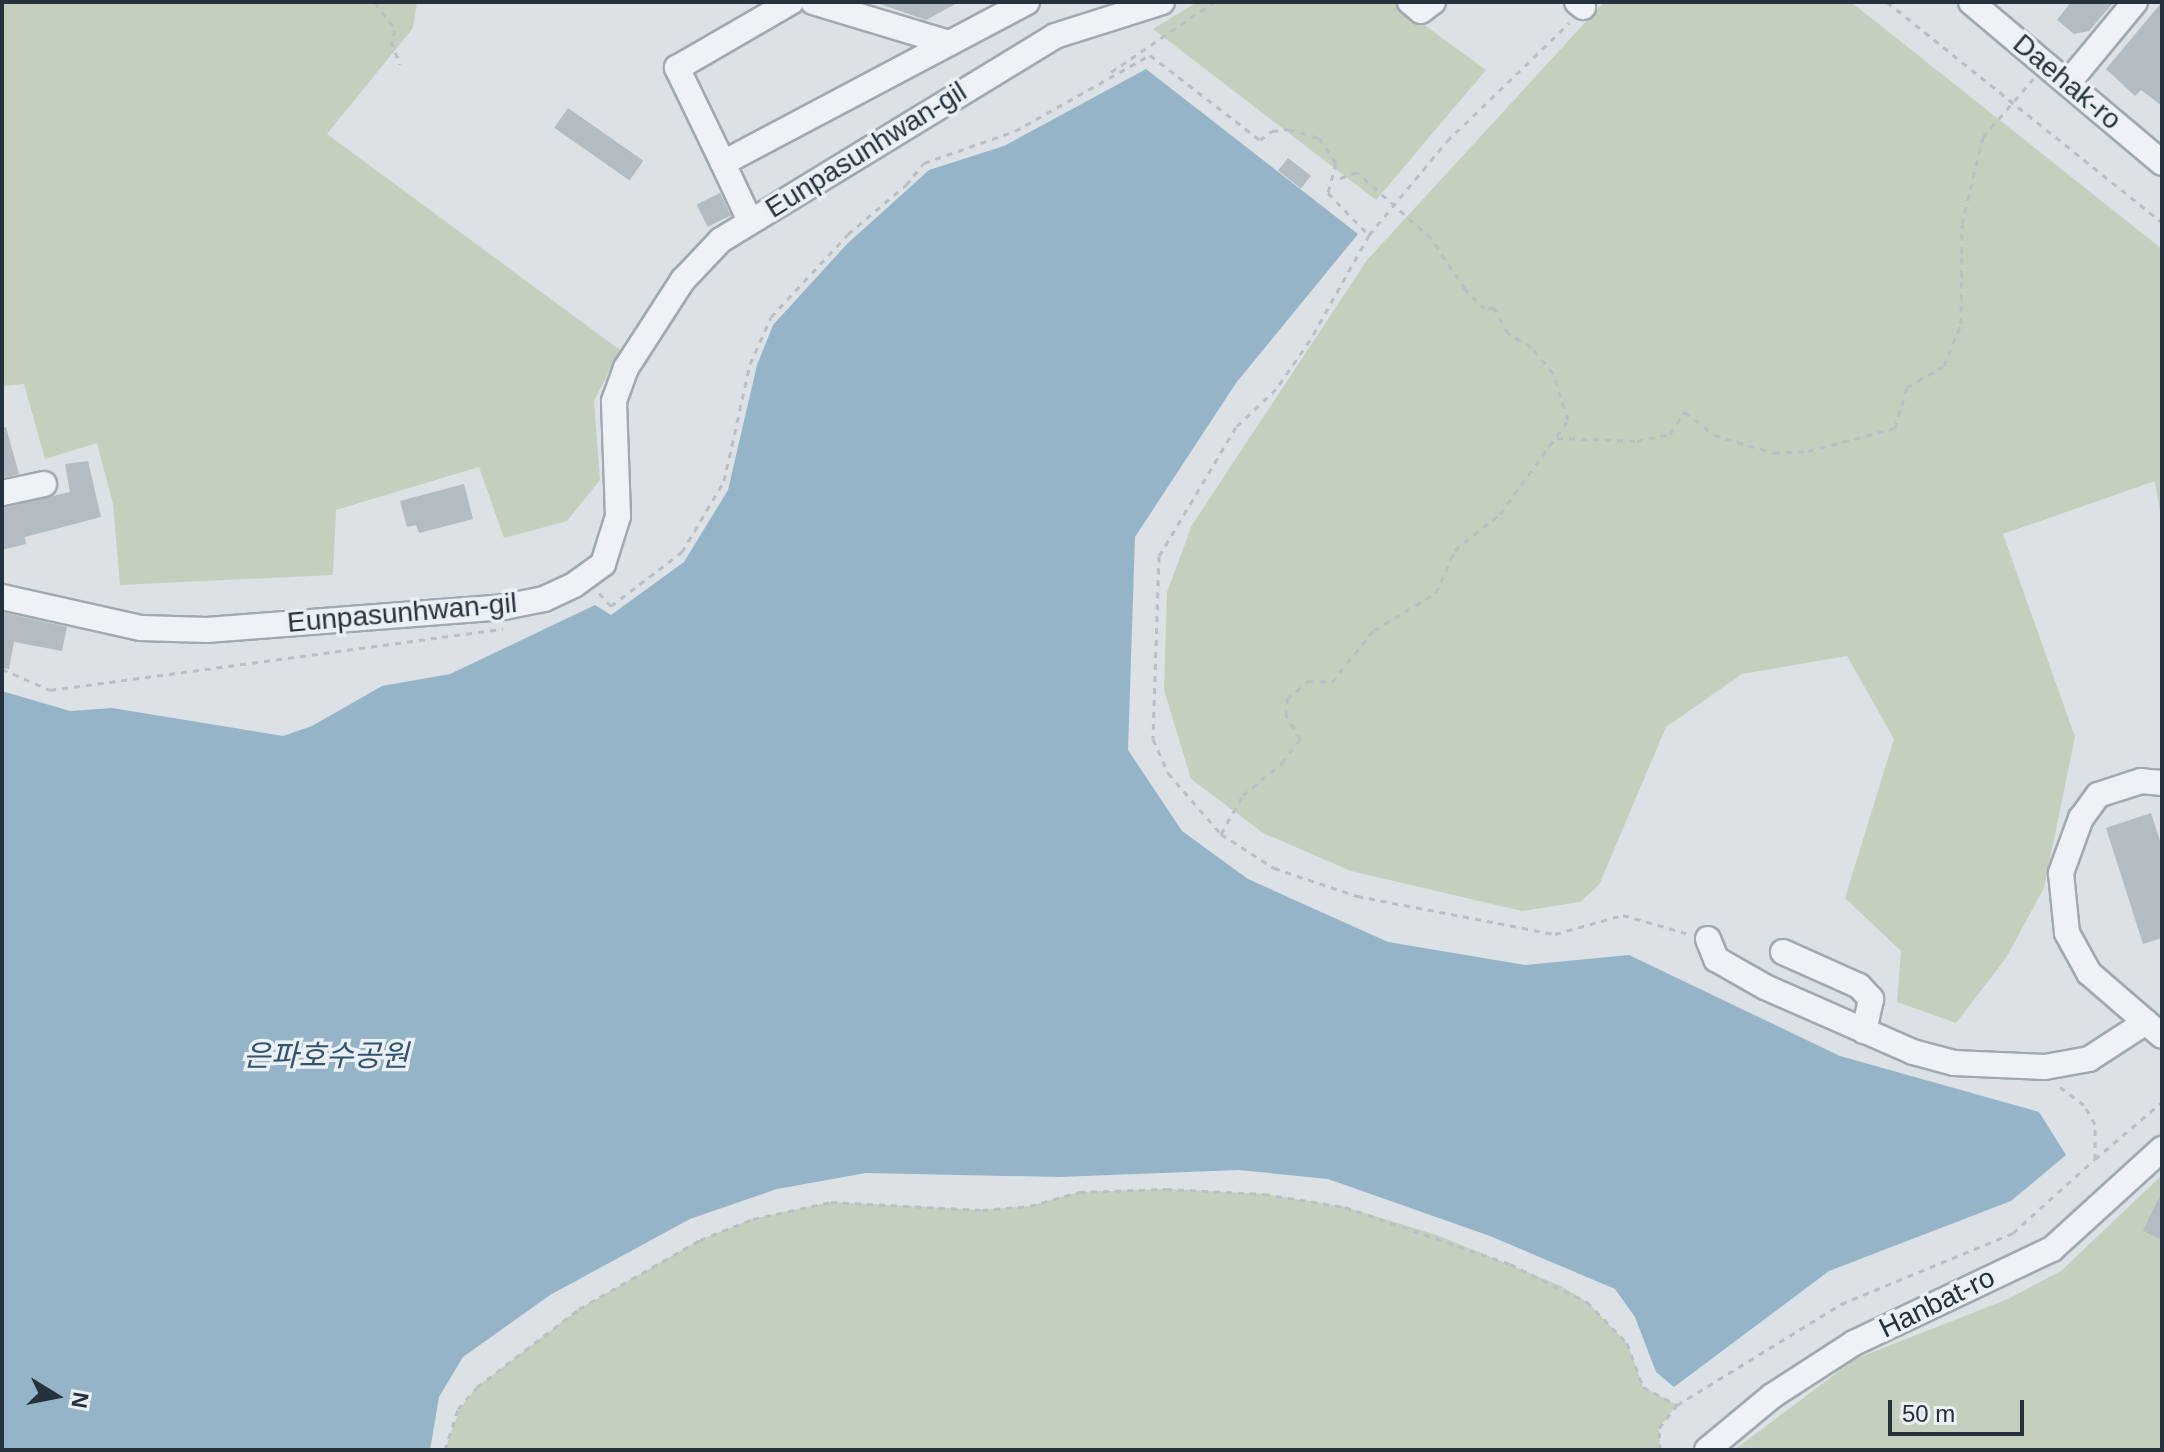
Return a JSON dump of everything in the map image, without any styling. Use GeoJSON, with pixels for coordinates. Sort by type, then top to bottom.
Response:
{"type":"FeatureCollection","features":[{"type":"Feature","properties":{"kind":"street"},"geometry":{"type":"LineString","coordinates":[[750,221],[677,68],[791,2]]}},
{"type":"Feature","properties":{"kind":"street"},"geometry":{"type":"LineString","coordinates":[[813,2],[949,43]]}},
{"type":"Feature","properties":{"kind":"street"},"geometry":{"type":"LineString","coordinates":[[723,163],[1027,2]]}},
{"type":"Feature","properties":{"kind":"street","name":"Eunpasunhwan-gil"},"geometry":{"type":"LineString","coordinates":[[2,597],[141,628],[207,630],[504,607],[544,599],[589,583],[603,564],[618,516],[614,401],[626,368],[683,280],[721,240],[1055,36],[1162,2]]}},
{"type":"Feature","properties":{"kind":"street"},"geometry":{"type":"LineString","coordinates":[[1410,2],[1421,11],[1433,2]]}},
{"type":"Feature","properties":{"kind":"street","name":"Daehak-ro"},"geometry":{"type":"LineString","coordinates":[[1971,2],[2162,163]]}},
{"type":"Feature","properties":{"kind":"street"},"geometry":{"type":"LineString","coordinates":[[2068,83],[2135,2]]}},
{"type":"Feature","properties":{"kind":"street"},"geometry":{"type":"LineString","coordinates":[[2,493],[44,484]]}},
{"type":"Feature","properties":{"kind":"street"},"geometry":{"type":"LineString","coordinates":[[1708,939],[1716,959],[1729,966],[1864,1031],[1954,1063],[2045,1067],[2089,1059],[2153,1020],[2089,973],[2067,933],[2061,873],[2081,818],[2098,795],[2141,781],[2162,783]]}},
{"type":"Feature","properties":{"kind":"street"},"geometry":{"type":"LineString","coordinates":[[1783,952],[1859,986],[1871,999],[1864,1031]]}},
{"type":"Feature","properties":{"kind":"street","name":"Hanbat-ro"},"geometry":{"type":"LineString","coordinates":[[1707,1450],[1772,1396],[1854,1343],[2052,1249],[2162,1149]]}},
{"type":"Feature","properties":{"kind":"path"},"geometry":{"type":"LineString","coordinates":[[375,2],[395,30],[391,41],[400,64]]}},
{"type":"Feature","properties":{"kind":"path"},"geometry":{"type":"LineString","coordinates":[[589,583],[611,606],[682,552],[724,481],[750,364],[771,317],[848,234],[924,163],[1015,131],[1105,77],[1214,2]]}},
{"type":"Feature","properties":{"kind":"path"},"geometry":{"type":"LineString","coordinates":[[1887,2],[2162,222]]}},
{"type":"Feature","properties":{"kind":"path"},"geometry":{"type":"LineString","coordinates":[[1553,40],[1447,141],[1369,235],[1310,340],[1276,389],[1236,427],[1159,556],[1153,739],[1168,773],[1221,834],[1274,868],[1357,896],[1555,934],[1623,915],[1708,939]]}},
{"type":"Feature","properties":{"kind":"path"},"geometry":{"type":"LineString","coordinates":[[1105,77],[1150,55],[1260,140],[1272,131],[1289,129],[1319,138],[1336,163],[1335,180],[1328,193],[1369,235]]}},
{"type":"Feature","properties":{"kind":"path"},"geometry":{"type":"LineString","coordinates":[[1557,438],[1637,441],[1670,434],[1685,412],[1714,435],[1774,453],[1808,451],[1895,428],[1907,387],[1944,366],[1961,324],[1962,224],[1983,137],[2046,64]]}},
{"type":"Feature","properties":{"kind":"path"},"geometry":{"type":"LineString","coordinates":[[1221,834],[1243,795],[1282,763],[1300,739],[1286,715],[1287,699],[1308,681],[1332,682],[1374,630],[1436,593],[1455,550],[1500,514],[1568,420],[1553,373],[1531,347],[1508,333],[1494,308],[1485,309],[1465,289],[1431,238],[1357,172],[1335,180]]}},
{"type":"Feature","properties":{"kind":"path"},"geometry":{"type":"LineString","coordinates":[[2,669],[50,690],[514,626]]}},
{"type":"Feature","properties":{"kind":"path"},"geometry":{"type":"LineString","coordinates":[[2056,1084],[2084,1105],[2095,1124],[2095,1159]]}},
{"type":"Feature","properties":{"kind":"path"},"geometry":{"type":"LineString","coordinates":[[1660,1450],[1659,1428],[1677,1405],[1841,1304],[2013,1233],[2162,1102]]}},
{"type":"Feature","properties":{"kind":"path"},"geometry":{"type":"LineString","coordinates":[[445,1450],[458,1409],[477,1387],[579,1309],[700,1240],[753,1219],[831,1202],[982,1210],[1030,1206],[1079,1192],[1166,1189],[1264,1194],[1345,1207],[1510,1264],[1587,1302],[1627,1343],[1643,1387],[1677,1405]]}},
{"type":"Feature","properties":{"kind":"path"},"geometry":{"type":"LineString","coordinates":[[1876,1450],[1909,1450]]}},
{"type":"Feature","properties":{"kind":"green space"},"geometry":{"type":"Polygon","coordinates":[[[2,2],[417,2],[413,28],[327,134],[620,350],[594,401],[600,480],[567,521],[504,538],[479,467],[336,510],[333,575],[120,585],[113,504],[97,443],[45,459],[24,384],[2,386],[2,2]]]}},
{"type":"Feature","properties":{"kind":"green space"},"geometry":{"type":"Polygon","coordinates":[[[1197,2],[1393,2],[1486,70],[1376,200],[1153,29],[1197,2]]]}},
{"type":"Feature","properties":{"kind":"green space"},"geometry":{"type":"Polygon","coordinates":[[[1604,2],[1851,2],[2162,249],[2162,524],[2155,481],[2003,534],[2075,737],[2044,888],[2006,958],[1956,1023],[1897,1002],[1901,951],[1845,898],[1894,739],[1847,656],[1742,674],[1666,727],[1599,885],[1580,902],[1522,911],[1351,871],[1263,833],[1191,779],[1164,690],[1167,592],[1192,525],[1367,260],[1604,2]]]}},
{"type":"Feature","properties":{"kind":"green space"},"geometry":{"type":"Polygon","coordinates":[[[2162,1175],[2162,1450],[1734,1450],[1855,1359],[2008,1299],[2061,1271],[2162,1175]]]}},
{"type":"Feature","properties":{"kind":"green space"},"geometry":{"type":"Polygon","coordinates":[[[1166,1189],[1264,1194],[1345,1207],[1437,1235],[1561,1286],[1587,1302],[1627,1343],[1643,1387],[1677,1405],[1659,1428],[1660,1450],[445,1450],[460,1408],[477,1387],[579,1309],[700,1240],[753,1219],[831,1202],[982,1210],[1030,1206],[1079,1192],[1166,1189]]]}},
{"type":"Feature","properties":{"kind":"water","name":"은파호수공원"},"geometry":{"type":"Polygon","coordinates":[[[1146,69],[1358,234],[1236,383],[1135,537],[1128,750],[1182,831],[1248,879],[1388,942],[1525,965],[1629,955],[1840,1056],[2039,1112],[2066,1155],[2011,1201],[1829,1271],[1674,1387],[1656,1372],[1635,1317],[1615,1289],[1490,1236],[1328,1179],[1239,1170],[1059,1177],[866,1173],[777,1189],[690,1219],[550,1295],[463,1357],[439,1397],[430,1450],[2,1450],[2,691],[70,711],[112,708],[283,736],[312,726],[382,686],[450,674],[595,605],[611,615],[684,562],[728,490],[757,365],[773,325],[847,244],[929,170],[1004,146],[1146,69]]]}},
{"type":"Feature","properties":{"kind":"building"},"geometry":{"type":"Polygon","coordinates":[[[874,2],[959,2],[926,20],[874,2]]]}},
{"type":"Feature","properties":{"kind":"building"},"geometry":{"type":"Polygon","coordinates":[[[2071,2],[2114,2],[2089,31],[2074,34],[2057,20],[2071,2]]]}},
{"type":"Feature","properties":{"kind":"building"},"geometry":{"type":"Polygon","coordinates":[[[2162,2],[2162,106],[2141,90],[2135,96],[2106,69],[2162,2]]]}},
{"type":"Feature","properties":{"kind":"building"},"geometry":{"type":"Polygon","coordinates":[[[568,108],[643,161],[630,180],[554,128],[568,108]]]}},
{"type":"Feature","properties":{"kind":"building"},"geometry":{"type":"Polygon","coordinates":[[[1288,158],[1311,176],[1301,188],[1278,171],[1288,158]]]}},
{"type":"Feature","properties":{"kind":"building"},"geometry":{"type":"Polygon","coordinates":[[[720,193],[731,215],[708,227],[697,204],[720,193]]]}},
{"type":"Feature","properties":{"kind":"building"},"geometry":{"type":"Polygon","coordinates":[[[6,427],[19,474],[2,478],[2,428],[6,427]]]}},
{"type":"Feature","properties":{"kind":"building"},"geometry":{"type":"Polygon","coordinates":[[[88,461],[101,517],[25,537],[26,544],[2,550],[2,508],[70,492],[65,464],[88,461]]]}},
{"type":"Feature","properties":{"kind":"building"},"geometry":{"type":"Polygon","coordinates":[[[464,484],[473,519],[419,533],[416,525],[407,527],[400,501],[464,484]]]}},
{"type":"Feature","properties":{"kind":"building"},"geometry":{"type":"Polygon","coordinates":[[[2,612],[67,627],[62,651],[14,642],[9,669],[2,668],[2,612]]]}},
{"type":"Feature","properties":{"kind":"building"},"geometry":{"type":"Polygon","coordinates":[[[2151,813],[2162,847],[2162,938],[2143,944],[2106,828],[2151,813]]]}},
{"type":"Feature","properties":{"kind":"building"},"geometry":{"type":"Polygon","coordinates":[[[2162,1191],[2162,1240],[2143,1231],[2162,1191]]]}}]}
